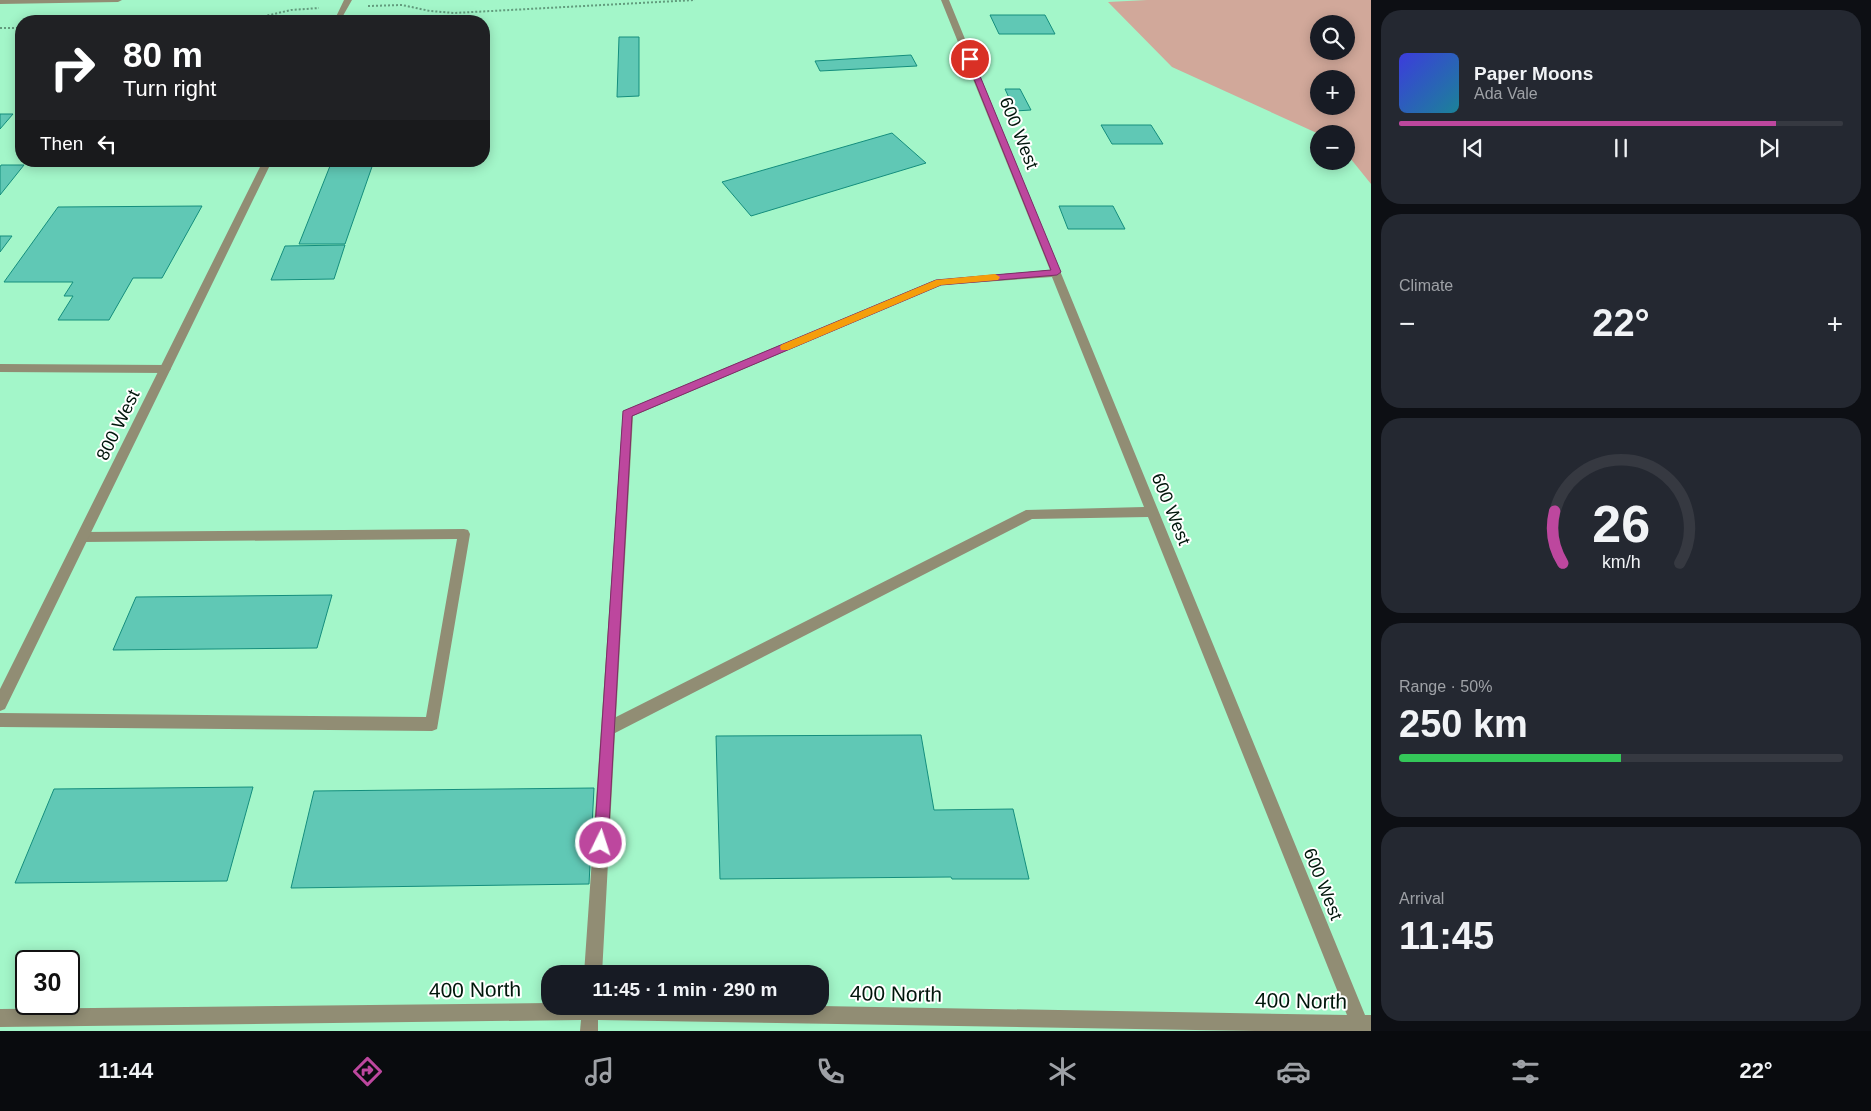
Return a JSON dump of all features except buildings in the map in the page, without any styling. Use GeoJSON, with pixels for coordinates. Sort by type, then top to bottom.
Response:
{"type":"FeatureCollection","features":[{"type":"Feature","properties":{"kind":"street"},"geometry":{"type":"LineString","coordinates":[[0,2],[118,0]]}},
{"type":"Feature","properties":{"kind":"street"},"geometry":{"type":"LineString","coordinates":[[340,15],[348,0]]}},
{"type":"Feature","properties":{"kind":"street","name":"600 West"},"geometry":{"type":"LineString","coordinates":[[945,0],[1365,1026]]}},
{"type":"Feature","properties":{"kind":"street","name":"800 West"},"geometry":{"type":"LineString","coordinates":[[0,704],[265,167]]}},
{"type":"Feature","properties":{"kind":"street"},"geometry":{"type":"LineString","coordinates":[[593,965],[609,728],[626,414],[939,282],[1057,272]]}},
{"type":"Feature","properties":{"kind":"street"},"geometry":{"type":"LineString","coordinates":[[0,368],[166,369]]}},
{"type":"Feature","properties":{"kind":"street"},"geometry":{"type":"LineString","coordinates":[[609,728],[1030,514],[1153,512]]}},
{"type":"Feature","properties":{"kind":"street"},"geometry":{"type":"LineString","coordinates":[[0,720],[432,724],[464,534],[83,537]]}},
{"type":"Feature","properties":{"kind":"street","name":"400 North"},"geometry":{"type":"LineString","coordinates":[[0,1018],[541,1010]]}},
{"type":"Feature","properties":{"kind":"street","name":"400 North"},"geometry":{"type":"LineString","coordinates":[[829,1014],[1365,1026]]}},
{"type":"Feature","properties":{"kind":"street"},"geometry":{"type":"LineString","coordinates":[[589,1031],[590,1015]]}},
{"type":"Feature","properties":{"kind":"path"},"geometry":{"type":"LineString","coordinates":[[374,6],[409,6],[430,11],[454,13],[695,0]]}},
{"type":"Feature","properties":{"kind":"path"},"geometry":{"type":"LineString","coordinates":[[269,15],[309,9]]}},
{"type":"Feature","properties":{"kind":"path"},"geometry":{"type":"LineString","coordinates":[[0,28],[15,28]]}},
{"type":"Feature","properties":{"kind":"shaded area"},"geometry":{"type":"Polygon","coordinates":[[[1147,0],[1371,0],[1371,184],[1355,164],[1355,125],[1310,125],[1310,130],[1172,67],[1108,2],[1147,0]]]}},
{"type":"Feature","properties":{"kind":"slow traffic"},"geometry":{"type":"LineString","coordinates":[[785,347],[939,282],[995,277]]}},
{"type":"Feature","properties":{"kind":"route"},"geometry":{"type":"LineString","coordinates":[[601,843],[626,414],[939,282],[1057,272],[970,59]]}}]}
